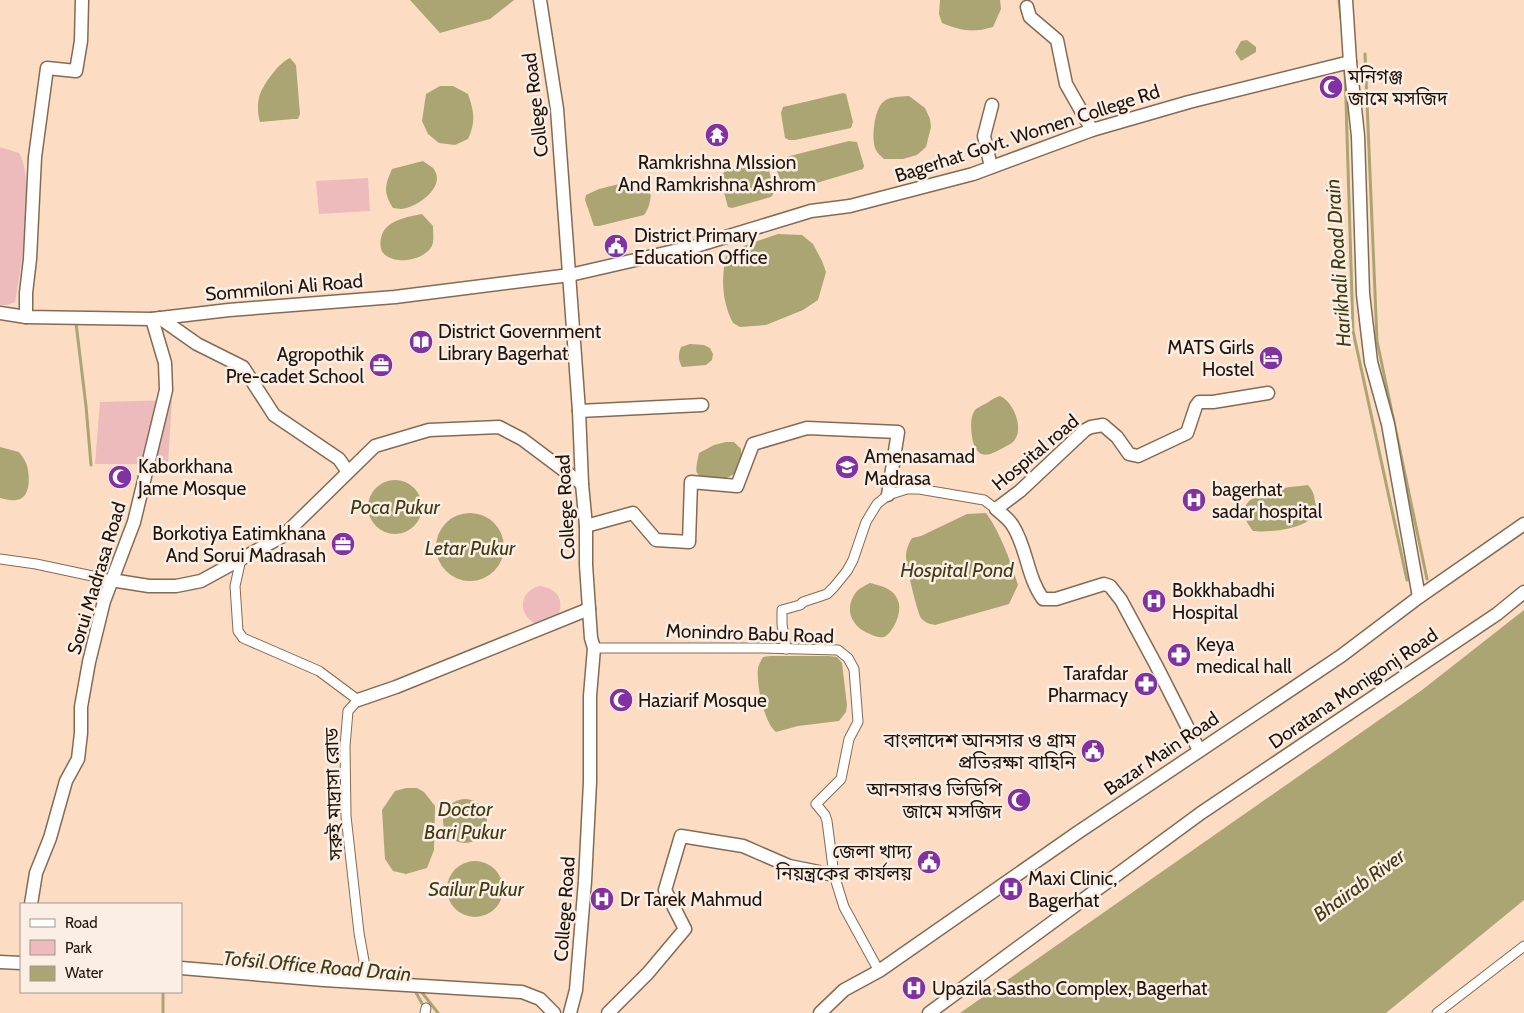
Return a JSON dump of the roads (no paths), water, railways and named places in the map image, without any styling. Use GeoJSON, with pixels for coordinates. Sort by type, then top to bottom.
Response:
{"type":"FeatureCollection","features":[{"type":"Feature","properties":{"kind":"street"},"geometry":{"type":"LineString","coordinates":[[26,317],[35,157],[47,68],[76,72],[82,0]]}},
{"type":"Feature","properties":{"kind":"street","name":"College Road"},"geometry":{"type":"LineString","coordinates":[[540,0],[557,109],[579,411],[589,609],[591,638],[594,648],[590,696],[590,782],[585,881],[576,990],[570,1013]]}},
{"type":"Feature","properties":{"kind":"street"},"geometry":{"type":"LineString","coordinates":[[1346,0],[1358,136],[1363,294],[1371,362],[1388,424],[1419,597]]}},
{"type":"Feature","properties":{"kind":"street"},"geometry":{"type":"LineString","coordinates":[[1027,7],[1030,18],[1058,40],[1066,84],[1092,130]]}},
{"type":"Feature","properties":{"kind":"street","name":"Bagerhat Govt. Women College Rd"},"geometry":{"type":"LineString","coordinates":[[570,275],[696,246],[811,211],[850,206],[956,178],[992,167],[1092,130],[1189,102],[1350,62]]}},
{"type":"Feature","properties":{"kind":"street"},"geometry":{"type":"LineString","coordinates":[[992,105],[984,136],[992,167]]}},
{"type":"Feature","properties":{"kind":"street","name":"Sommiloni Ali Road"},"geometry":{"type":"LineString","coordinates":[[0,313],[26,317],[156,319],[229,310],[395,297],[570,275]]}},
{"type":"Feature","properties":{"kind":"street"},"geometry":{"type":"LineString","coordinates":[[156,319],[198,344],[243,367],[274,415],[339,459],[348,472]]}},
{"type":"Feature","properties":{"kind":"street","name":"Sorui Madrasa Road"},"geometry":{"type":"LineString","coordinates":[[31,903],[36,873],[50,838],[66,781],[78,759],[81,707],[88,662],[104,601],[134,522],[166,390],[165,363],[156,319]]}},
{"type":"Feature","properties":{"kind":"street","name":"Hospital road"},"geometry":{"type":"LineString","coordinates":[[1199,750],[1121,600],[1110,586],[1104,584],[1056,600],[1043,598],[1032,578],[1019,537],[1012,524],[996,509],[1020,491],[1063,449],[1091,427],[1102,425],[1117,436],[1129,454],[1138,456],[1187,433],[1199,402],[1213,402],[1268,393]]}},
{"type":"Feature","properties":{"kind":"street"},"geometry":{"type":"LineString","coordinates":[[579,411],[702,405]]}},
{"type":"Feature","properties":{"kind":"street"},"geometry":{"type":"LineString","coordinates":[[0,558],[150,586],[176,586],[201,581],[283,536],[375,446],[429,430],[499,427],[522,439],[582,484]]}},
{"type":"Feature","properties":{"kind":"street"},"geometry":{"type":"LineString","coordinates":[[586,526],[633,513],[656,540],[689,542],[691,482],[737,486],[753,444],[807,428],[898,432],[888,495]]}},
{"type":"Feature","properties":{"kind":"street"},"geometry":{"type":"LineString","coordinates":[[786,649],[782,610],[827,594],[834,587],[853,560],[866,522],[877,504],[888,495],[907,489],[919,488],[984,500],[996,509]]}},
{"type":"Feature","properties":{"kind":"street","name":"Bazar Main Road"},"geometry":{"type":"LineString","coordinates":[[820,1013],[844,990],[880,971],[1199,750],[1341,656],[1419,597],[1524,524]]}},
{"type":"Feature","properties":{"kind":"street"},"geometry":{"type":"LineString","coordinates":[[241,558],[234,586],[238,631],[243,638],[319,671],[358,700],[396,687],[589,609]]}},
{"type":"Feature","properties":{"kind":"street","name":"Doratana Monigonj Road"},"geometry":{"type":"LineString","coordinates":[[929,1013],[1201,813],[1497,614],[1524,592]]}},
{"type":"Feature","properties":{"kind":"street","name":"Monindro Babu Road"},"geometry":{"type":"LineString","coordinates":[[594,648],[838,650],[848,658],[854,669],[858,722],[850,739],[841,779],[816,804],[825,815],[827,821],[834,875],[844,907],[880,971]]}},
{"type":"Feature","properties":{"kind":"street","name":"সরুই মাদ্রাসা রোড"},"geometry":{"type":"LineString","coordinates":[[358,700],[348,711],[345,746],[346,816],[359,934],[368,983]]}},
{"type":"Feature","properties":{"kind":"street"},"geometry":{"type":"LineString","coordinates":[[608,1013],[648,973],[685,929],[665,890],[682,836],[743,846],[789,866],[834,875]]}},
{"type":"Feature","properties":{"kind":"street"},"geometry":{"type":"LineString","coordinates":[[1438,1013],[1524,946]]}},
{"type":"Feature","properties":{"kind":"street"},"geometry":{"type":"LineString","coordinates":[[0,962],[20,963]]}},
{"type":"Feature","properties":{"kind":"street"},"geometry":{"type":"LineString","coordinates":[[182,968],[368,983],[522,992],[540,999],[554,1013]]}},
{"type":"Feature","properties":{"kind":"water"},"geometry":{"type":"Polygon","coordinates":[[[410,0],[514,0],[490,19],[440,33],[410,0]]]}},
{"type":"Feature","properties":{"kind":"water"},"geometry":{"type":"Polygon","coordinates":[[[940,0],[1000,0],[1001,9],[993,27],[967,30],[942,23],[939,14],[940,0]]]}},
{"type":"Feature","properties":{"kind":"water"},"geometry":{"type":"Polygon","coordinates":[[[1247,40],[1256,47],[1256,52],[1241,61],[1235,52],[1241,41],[1247,40]]]}},
{"type":"Feature","properties":{"kind":"water"},"geometry":{"type":"Polygon","coordinates":[[[290,58],[296,65],[300,114],[298,119],[260,122],[258,101],[260,93],[281,64],[290,58]]]}},
{"type":"Feature","properties":{"kind":"water"},"geometry":{"type":"Polygon","coordinates":[[[440,86],[453,86],[468,94],[472,106],[473,122],[471,133],[468,139],[455,145],[439,143],[428,134],[422,121],[426,94],[440,86]]]}},
{"type":"Feature","properties":{"kind":"water"},"geometry":{"type":"Polygon","coordinates":[[[843,93],[846,94],[853,122],[851,128],[795,140],[785,138],[781,113],[783,107],[843,93]]]}},
{"type":"Feature","properties":{"kind":"water"},"geometry":{"type":"Polygon","coordinates":[[[909,96],[925,108],[930,119],[931,127],[926,147],[917,155],[903,159],[884,159],[877,152],[874,145],[875,119],[879,107],[888,99],[909,96]]]}},
{"type":"Feature","properties":{"kind":"water"},"geometry":{"type":"Polygon","coordinates":[[[849,141],[857,142],[864,166],[863,169],[790,191],[784,189],[775,166],[782,158],[849,141]]]}},
{"type":"Feature","properties":{"kind":"water"},"geometry":{"type":"Polygon","coordinates":[[[423,161],[433,168],[437,175],[434,189],[415,205],[401,209],[393,208],[386,193],[392,169],[423,161]]]}},
{"type":"Feature","properties":{"kind":"water"},"geometry":{"type":"Polygon","coordinates":[[[763,163],[768,165],[774,193],[771,197],[732,208],[728,207],[720,178],[725,171],[763,163]]]}},
{"type":"Feature","properties":{"kind":"water"},"geometry":{"type":"Polygon","coordinates":[[[635,180],[641,181],[649,188],[649,205],[644,215],[594,226],[585,200],[586,195],[599,189],[635,180]]]}},
{"type":"Feature","properties":{"kind":"water"},"geometry":{"type":"Polygon","coordinates":[[[422,214],[433,226],[432,247],[426,253],[414,259],[400,260],[388,257],[383,253],[381,240],[383,232],[387,227],[397,220],[422,214]]]}},
{"type":"Feature","properties":{"kind":"water"},"geometry":{"type":"Polygon","coordinates":[[[778,234],[802,235],[813,244],[826,272],[818,300],[803,310],[766,325],[740,327],[733,323],[725,299],[723,273],[726,256],[746,245],[778,234]]]}},
{"type":"Feature","properties":{"kind":"water"},"geometry":{"type":"Polygon","coordinates":[[[690,344],[704,345],[710,348],[713,354],[712,360],[706,365],[682,367],[679,352],[681,347],[690,344]]]}},
{"type":"Feature","properties":{"kind":"water"},"geometry":{"type":"Polygon","coordinates":[[[1000,396],[1010,404],[1016,417],[1018,431],[1012,443],[998,451],[985,455],[978,452],[973,442],[972,416],[976,409],[1000,396]]]}},
{"type":"Feature","properties":{"kind":"water"},"geometry":{"type":"Polygon","coordinates":[[[734,442],[741,449],[742,461],[738,470],[721,480],[713,481],[701,478],[696,471],[699,453],[714,445],[734,442]]]}},
{"type":"Feature","properties":{"kind":"water"},"geometry":{"type":"Polygon","coordinates":[[[0,447],[19,452],[26,462],[29,475],[28,486],[21,499],[0,498],[0,447]]]}},
{"type":"Feature","properties":{"kind":"water","name":"Poca Pukur"},"geometry":{"type":"Polygon","coordinates":[[[390,480],[400,480],[410,484],[418,492],[422,507],[418,522],[410,530],[400,534],[390,534],[380,530],[372,522],[368,512],[368,502],[372,492],[380,484],[390,480]]]}},
{"type":"Feature","properties":{"kind":"water"},"geometry":{"type":"Polygon","coordinates":[[[1308,485],[1313,493],[1316,510],[1307,522],[1299,526],[1279,530],[1253,531],[1245,518],[1245,508],[1250,500],[1260,494],[1271,491],[1308,485]]]}},
{"type":"Feature","properties":{"kind":"water","name":"Letar Pukur"},"geometry":{"type":"Polygon","coordinates":[[[463,513],[477,513],[489,518],[499,528],[504,540],[504,554],[499,566],[489,576],[477,581],[463,581],[451,576],[441,566],[436,554],[436,540],[441,528],[451,518],[463,513]]]}},
{"type":"Feature","properties":{"kind":"water","name":"Hospital Pond"},"geometry":{"type":"Polygon","coordinates":[[[986,513],[1001,538],[1018,585],[1009,604],[935,625],[929,624],[919,614],[906,561],[906,554],[912,538],[921,536],[967,514],[986,513]]]}},
{"type":"Feature","properties":{"kind":"water"},"geometry":{"type":"Polygon","coordinates":[[[870,583],[884,587],[892,592],[899,604],[898,618],[889,633],[884,637],[877,637],[863,631],[851,616],[850,604],[853,597],[858,590],[870,583]]]}},
{"type":"Feature","properties":{"kind":"water","name":"Bhairab River"},"geometry":{"type":"Polygon","coordinates":[[[1524,610],[1524,900],[1386,1013],[960,1013],[1422,690],[1524,610]]]}},
{"type":"Feature","properties":{"kind":"water"},"geometry":{"type":"Polygon","coordinates":[[[763,657],[837,657],[842,663],[847,705],[846,712],[839,721],[798,726],[776,732],[765,712],[758,683],[759,664],[763,657]]]}},
{"type":"Feature","properties":{"kind":"water"},"geometry":{"type":"Polygon","coordinates":[[[417,788],[424,792],[435,806],[434,850],[427,868],[406,874],[393,871],[385,859],[382,810],[395,791],[417,788]]]}},
{"type":"Feature","properties":{"kind":"water","name":"Doctor Bari Pukur"},"geometry":{"type":"Polygon","coordinates":[[[461,799],[469,799],[481,805],[487,821],[481,837],[469,843],[461,843],[449,837],[443,825],[443,817],[449,805],[461,799]]]}},
{"type":"Feature","properties":{"kind":"water","name":"Sailur Pukur"},"geometry":{"type":"Polygon","coordinates":[[[470,861],[480,861],[495,869],[501,878],[503,889],[501,900],[495,909],[480,917],[470,917],[459,912],[452,905],[447,894],[447,884],[452,873],[459,866],[470,861]]]}},
{"type":"Feature","properties":{"kind":"waterway","name":"Harikhali Road Drain"},"geometry":{"type":"LineString","coordinates":[[1339,0],[1341,18]]}},
{"type":"Feature","properties":{"kind":"waterway","name":"Harikhali Road Drain"},"geometry":{"type":"LineString","coordinates":[[1365,54],[1377,341],[1427,579]]}},
{"type":"Feature","properties":{"kind":"waterway","name":"Harikhali Road Drain"},"geometry":{"type":"LineString","coordinates":[[1345,69],[1353,331],[1407,580]]}},
{"type":"Feature","properties":{"kind":"waterway"},"geometry":{"type":"LineString","coordinates":[[76,323],[91,465]]}},
{"type":"Feature","properties":{"kind":"waterway"},"geometry":{"type":"LineString","coordinates":[[414,989],[424,1007]]}},
{"type":"Feature","properties":{"kind":"waterway","name":"Tofsil Office Road Drain"},"geometry":{"type":"LineString","coordinates":[[420,990],[438,1013]]}},
{"type":"Feature","properties":{"kind":"waterway","name":"Tofsil Office Road Drain"},"geometry":{"type":"LineString","coordinates":[[163,993],[163,1013]]}},
{"type":"Feature","properties":{"kind":"place","name":"মনিগঞ্জ জামে মসজিদ"},"geometry":{"type":"Point","coordinates":[1331,87]}},
{"type":"Feature","properties":{"kind":"place","name":"Ramkrishna MIssion And Ramkrishna Ashrom"},"geometry":{"type":"Point","coordinates":[717,135]}},
{"type":"Feature","properties":{"kind":"place","name":"District Primary Education Office"},"geometry":{"type":"Point","coordinates":[616,246]}},
{"type":"Feature","properties":{"kind":"place","name":"District Government Library Bagerhat"},"geometry":{"type":"Point","coordinates":[421,342]}},
{"type":"Feature","properties":{"kind":"place","name":"MATS Girls Hostel"},"geometry":{"type":"Point","coordinates":[1271,358]}},
{"type":"Feature","properties":{"kind":"place","name":"Agropothik Pre-cadet School"},"geometry":{"type":"Point","coordinates":[381,365]}},
{"type":"Feature","properties":{"kind":"place","name":"Amenasamad Madrasa"},"geometry":{"type":"Point","coordinates":[847,467]}},
{"type":"Feature","properties":{"kind":"place","name":"Kaborkhana Jame Mosque"},"geometry":{"type":"Point","coordinates":[120,477]}},
{"type":"Feature","properties":{"kind":"place","name":"bagerhat sadar hospital"},"geometry":{"type":"Point","coordinates":[1194,500]}},
{"type":"Feature","properties":{"kind":"place","name":"Borkotiya Eatimkhana And Sorui Madrasah"},"geometry":{"type":"Point","coordinates":[343,544]}},
{"type":"Feature","properties":{"kind":"place","name":"Bokkhabadhi Hospital"},"geometry":{"type":"Point","coordinates":[1154,601]}},
{"type":"Feature","properties":{"kind":"place","name":"Keya medical hall"},"geometry":{"type":"Point","coordinates":[1179,655]}},
{"type":"Feature","properties":{"kind":"place","name":"Tarafdar Pharmacy"},"geometry":{"type":"Point","coordinates":[1146,684]}},
{"type":"Feature","properties":{"kind":"place","name":"Haziarif Mosque"},"geometry":{"type":"Point","coordinates":[621,700]}},
{"type":"Feature","properties":{"kind":"place","name":"বাংলাদেশ আনসার ও গ্রাম প্রতিরক্ষা বাহিনি"},"geometry":{"type":"Point","coordinates":[1093,751]}},
{"type":"Feature","properties":{"kind":"place","name":"আনসারও ভিডিপি জামে মসজিদ"},"geometry":{"type":"Point","coordinates":[1019,800]}},
{"type":"Feature","properties":{"kind":"place","name":"জেলা খাদ্য নিয়ন্ত্রকের কার্যলয়"},"geometry":{"type":"Point","coordinates":[929,862]}},
{"type":"Feature","properties":{"kind":"place","name":"Maxi Clinic, Bagerhat"},"geometry":{"type":"Point","coordinates":[1011,889]}},
{"type":"Feature","properties":{"kind":"place","name":"Dr Tarek Mahmud"},"geometry":{"type":"Point","coordinates":[602,899]}},
{"type":"Feature","properties":{"kind":"place","name":"Upazila Sastho Complex, Bagerhat"},"geometry":{"type":"Point","coordinates":[914,988]}}]}
